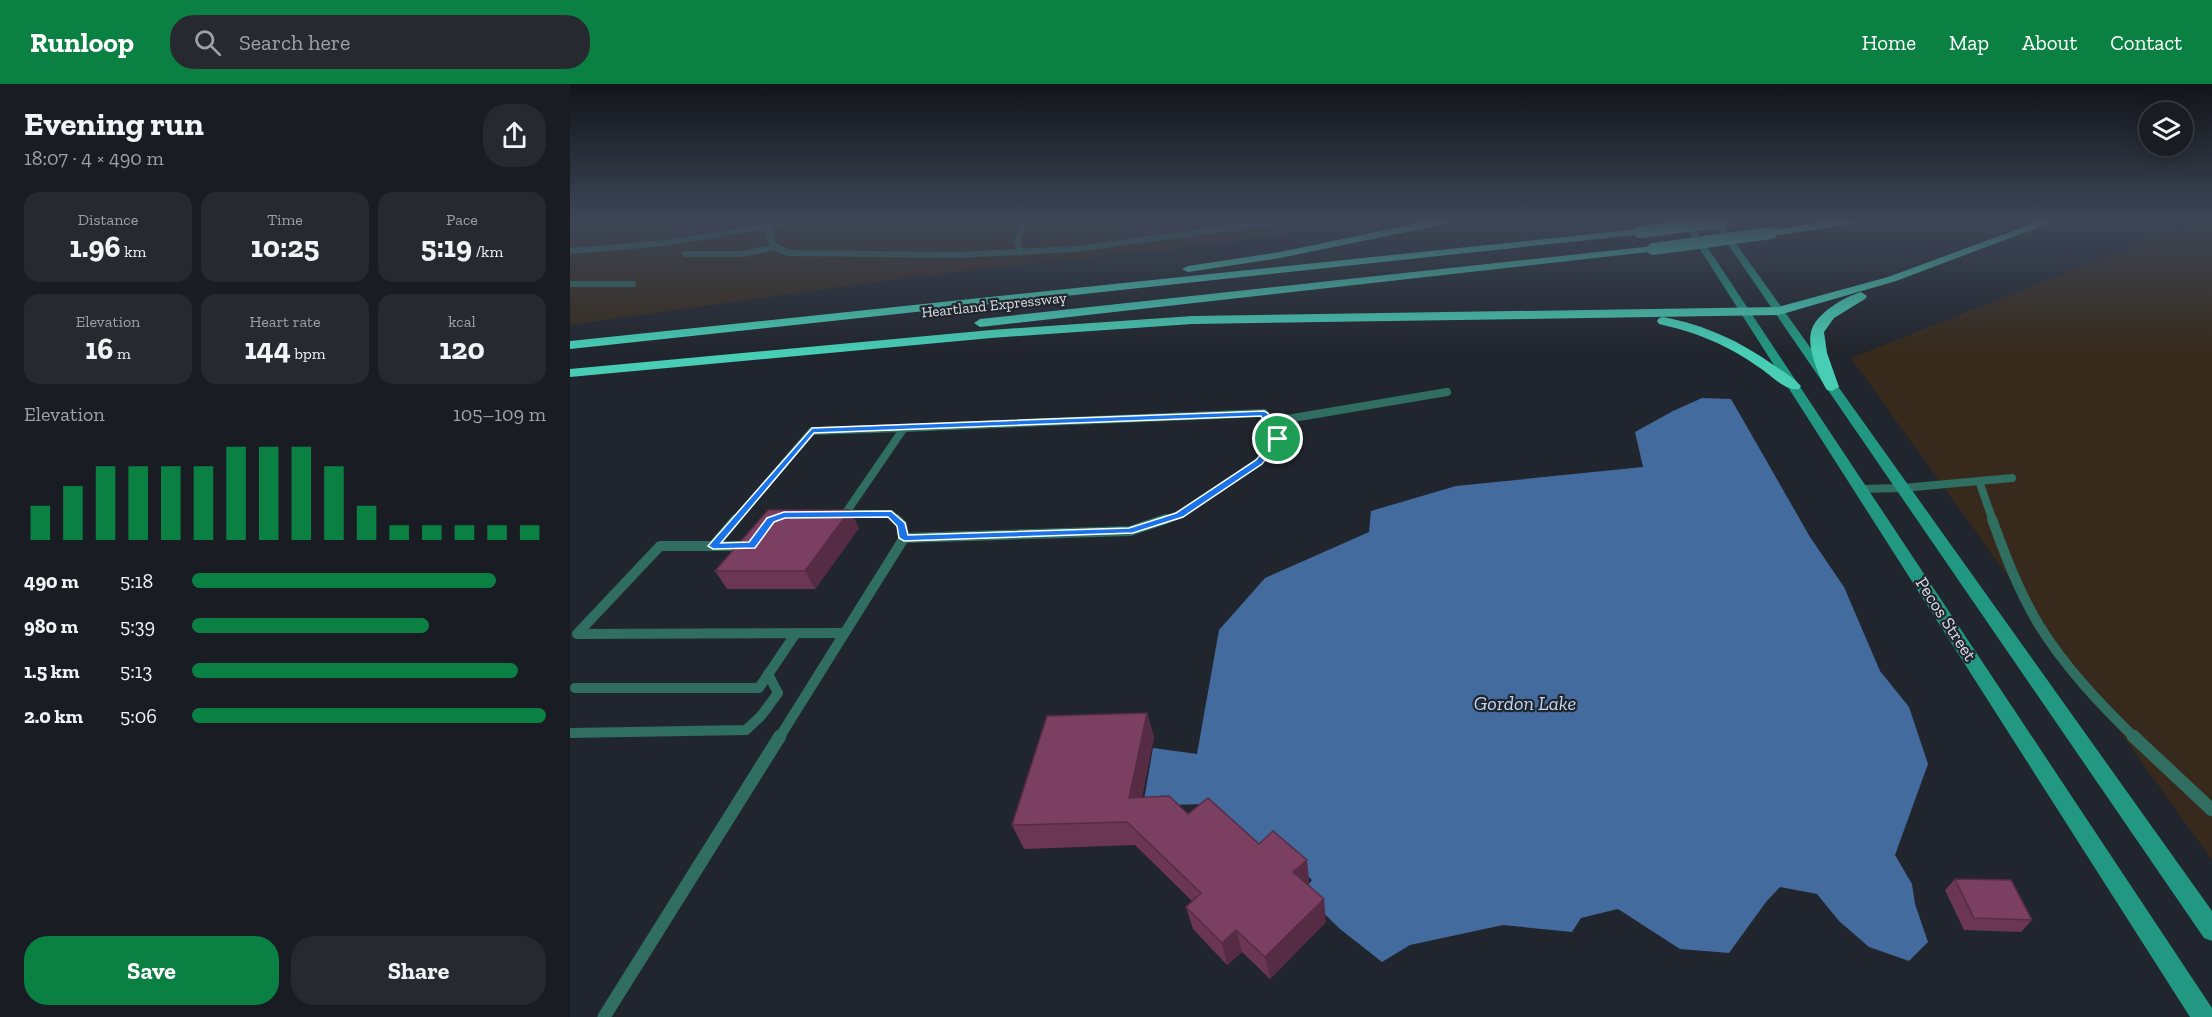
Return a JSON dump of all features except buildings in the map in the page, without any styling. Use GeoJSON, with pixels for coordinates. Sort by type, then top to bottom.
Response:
{"type":"FeatureCollection","features":[{"type":"Feature","properties":{"kind":"highway"},"geometry":{"type":"LineString","coordinates":[[570,344],[1221,265]]}},
{"type":"Feature","properties":{"kind":"highway","name":"Heartland Expressway"},"geometry":{"type":"LineString","coordinates":[[570,344],[1329,265]]}},
{"type":"Feature","properties":{"kind":"highway","name":"Heartland Expressway"},"geometry":{"type":"LineString","coordinates":[[570,373],[817,340],[1510,265]]}},
{"type":"Feature","properties":{"kind":"highway"},"geometry":{"type":"LineString","coordinates":[[570,373],[797,351],[1145,322],[1779,311],[1892,279],[1931,265]]}},
{"type":"Feature","properties":{"kind":"highway"},"geometry":{"type":"LineString","coordinates":[[1832,387],[1816,345],[1815,334],[1820,322],[1835,310],[1892,279]]}},
{"type":"Feature","properties":{"kind":"highway"},"geometry":{"type":"LineString","coordinates":[[1556,314],[1647,320],[1697,329],[1734,343],[1794,386]]}},
{"type":"Feature","properties":{"kind":"main road","name":"Pecos Street"},"geometry":{"type":"LineString","coordinates":[[1714,265],[2204,1017]]}},
{"type":"Feature","properties":{"kind":"main road"},"geometry":{"type":"LineString","coordinates":[[1746,265],[2212,930]]}},
{"type":"Feature","properties":{"kind":"lane"},"geometry":{"type":"LineString","coordinates":[[570,284],[633,284]]}},
{"type":"Feature","properties":{"kind":"lane"},"geometry":{"type":"LineString","coordinates":[[1269,422],[1447,392]]}},
{"type":"Feature","properties":{"kind":"lane"},"geometry":{"type":"LineString","coordinates":[[713,546],[812,431],[1264,413],[1278,439],[1259,462],[1179,515],[1130,531],[904,538]]}},
{"type":"Feature","properties":{"kind":"lane"},"geometry":{"type":"LineString","coordinates":[[846,514],[904,428]]}},
{"type":"Feature","properties":{"kind":"lane"},"geometry":{"type":"LineString","coordinates":[[1861,489],[1903,488],[2012,477]]}},
{"type":"Feature","properties":{"kind":"lane"},"geometry":{"type":"LineString","coordinates":[[1979,481],[2002,548],[2038,624],[2070,670],[2212,810]]}},
{"type":"Feature","properties":{"kind":"lane"},"geometry":{"type":"LineString","coordinates":[[604,1017],[904,538],[902,525],[891,514],[825,514]]}},
{"type":"Feature","properties":{"kind":"lane"},"geometry":{"type":"LineString","coordinates":[[758,537],[752,546],[660,546],[577,634],[844,633]]}},
{"type":"Feature","properties":{"kind":"lane"},"geometry":{"type":"LineString","coordinates":[[575,687],[759,688],[796,633]]}},
{"type":"Feature","properties":{"kind":"lane"},"geometry":{"type":"LineString","coordinates":[[570,733],[746,730],[761,716],[778,693],[768,674]]}},
{"type":"Feature","properties":{"kind":"shaded area"},"geometry":{"type":"Polygon","coordinates":[[[570,265],[1024,265],[917,276],[570,325],[570,265]]]}},
{"type":"Feature","properties":{"kind":"shaded area"},"geometry":{"type":"Polygon","coordinates":[[[2087,265],[2212,265],[2212,860],[1851,358],[2087,265]]]}},
{"type":"Feature","properties":{"kind":"water","name":"Gordon Lake"},"geometry":{"type":"Polygon","coordinates":[[[1702,398],[1731,399],[1810,537],[1844,587],[1880,671],[1909,707],[1928,764],[1895,855],[1912,884],[1915,904],[1928,942],[1909,961],[1869,947],[1839,921],[1817,894],[1780,887],[1766,902],[1729,953],[1680,949],[1618,909],[1581,918],[1572,932],[1503,925],[1410,945],[1382,962],[1340,929],[1302,892],[1312,880],[1280,850],[1267,858],[1204,804],[1143,806],[1153,748],[1197,754],[1219,630],[1265,578],[1369,532],[1371,511],[1456,486],[1643,467],[1635,432],[1702,398]]]}},
{"type":"Feature","properties":{"kind":"route"},"geometry":{"type":"LineString","coordinates":[[1264,413],[1278,439],[1259,462],[1179,515],[1130,531],[904,538],[902,525],[891,514],[784,515],[770,520],[752,546],[713,546],[812,431],[1264,413]]}}]}
